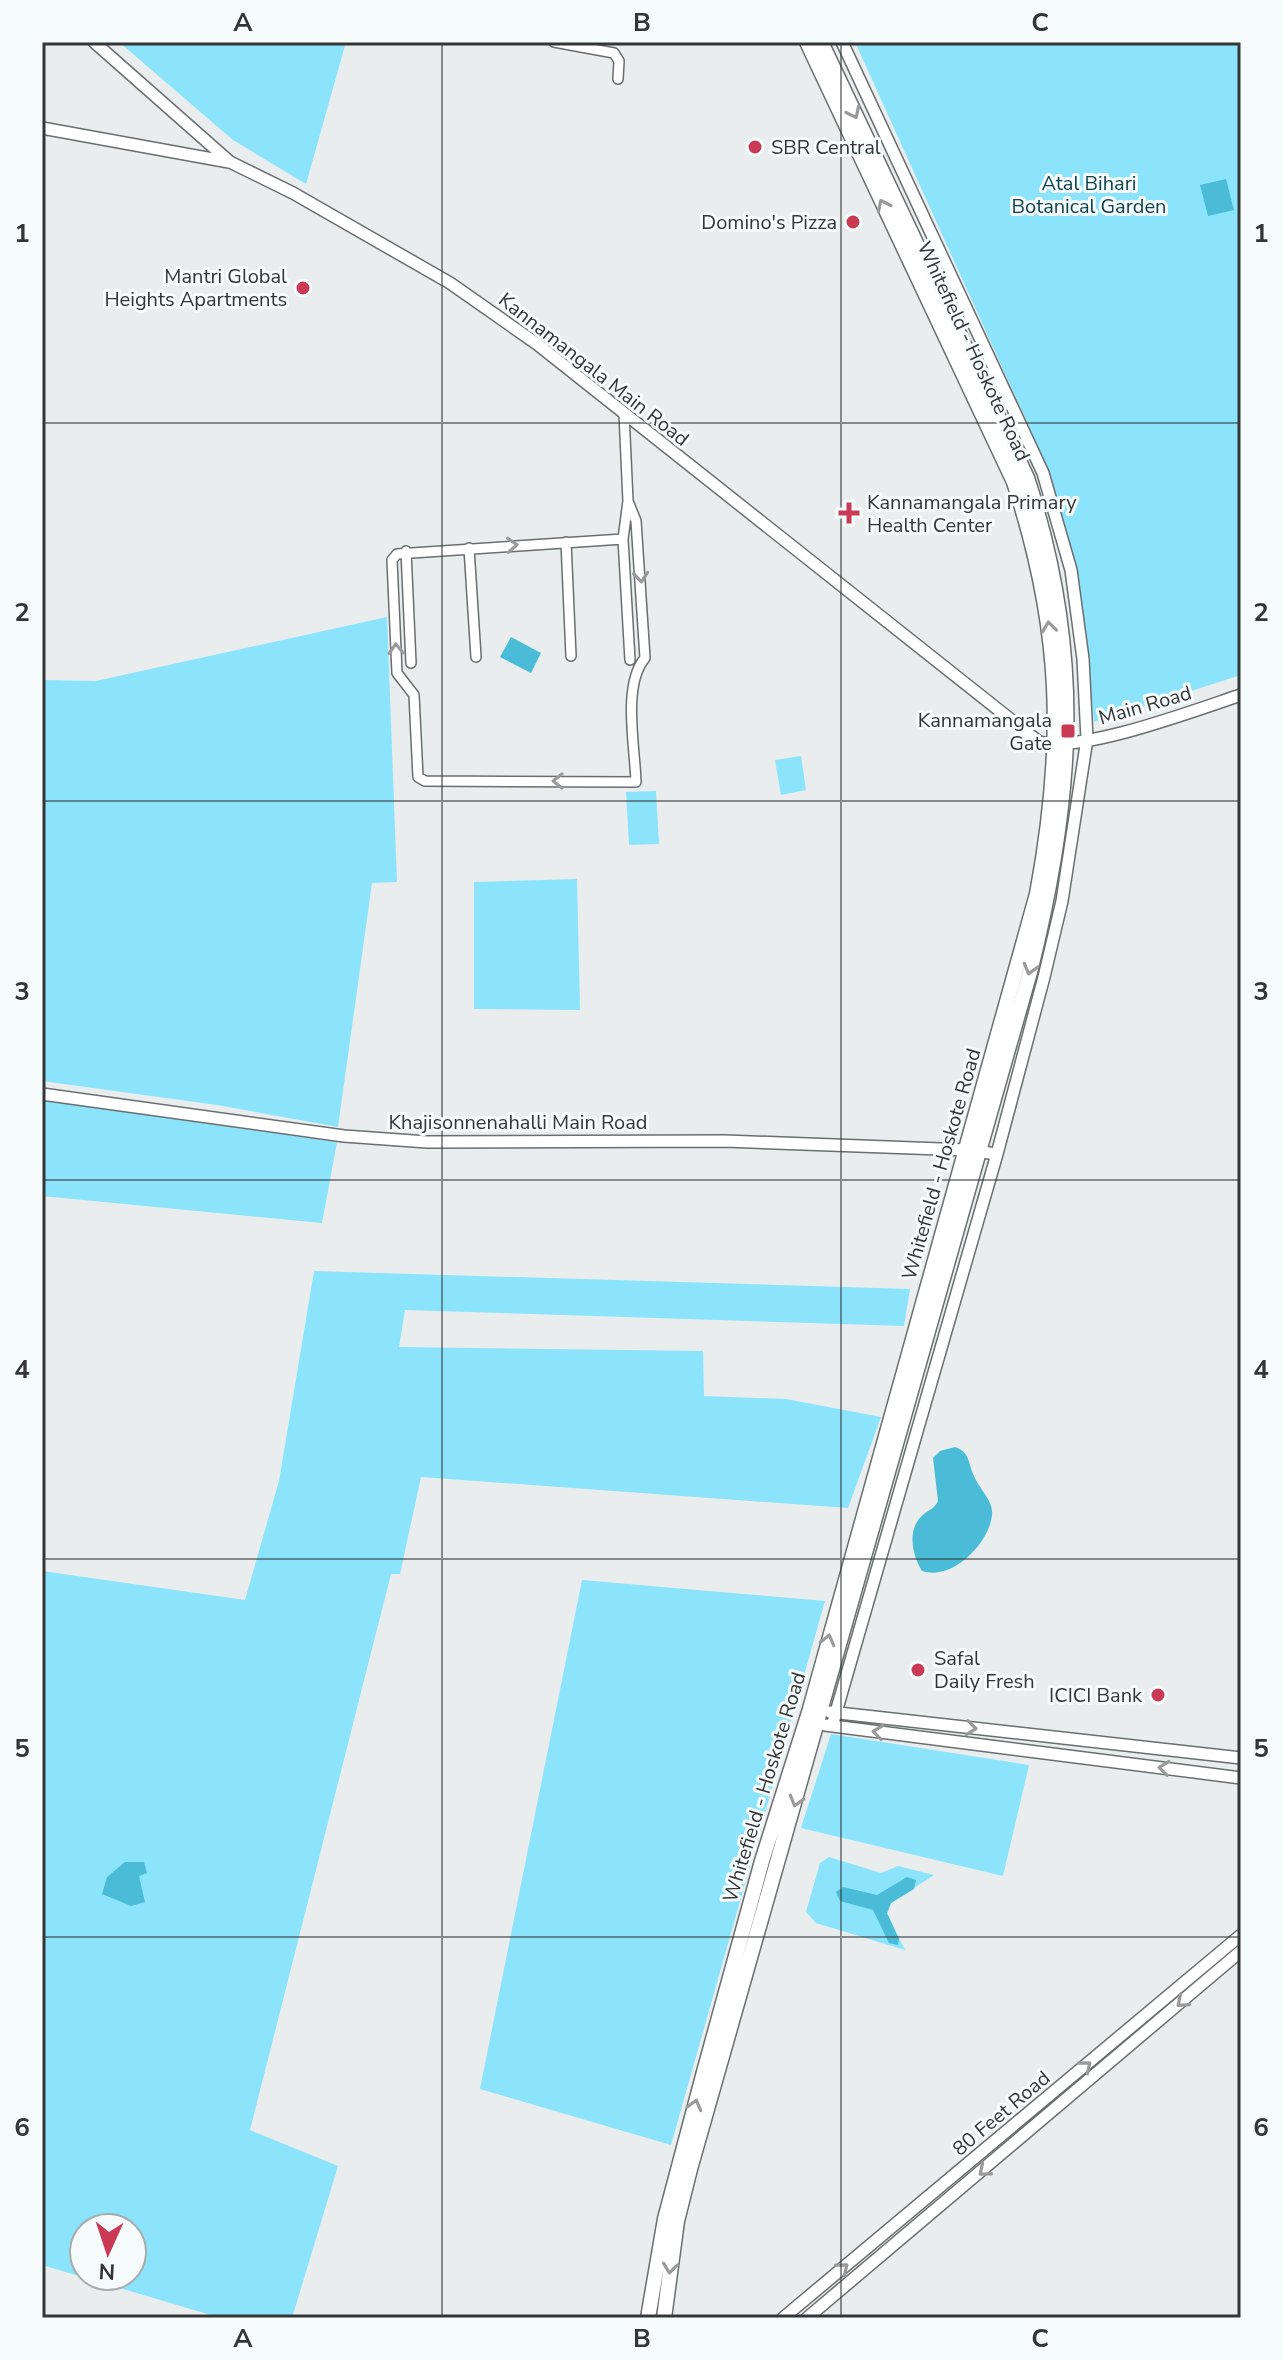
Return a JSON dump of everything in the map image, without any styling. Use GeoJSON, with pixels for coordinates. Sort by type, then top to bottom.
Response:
{"type":"FeatureCollection","features":[{"type":"Feature","properties":{"kind":"main road","name":"Whitefield - Hoskote Road"},"geometry":{"type":"LineString","coordinates":[[807,42],[1014,482],[1031,533],[1049,620],[1062,744]]}},
{"type":"Feature","properties":{"kind":"main road","name":"Whitefield - Hoskote Road"},"geometry":{"type":"LineString","coordinates":[[664,2318],[677,2221],[690,2169],[820,1718],[843,1579],[973,1151],[1037,894],[1062,744],[1062,617],[1043,528],[1027,478],[821,42]]}},
{"type":"Feature","properties":{"kind":"main road","name":"Whitefield - Hoskote Road"},"geometry":{"type":"LineString","coordinates":[[648,2318],[659,2247],[679,2163],[762,1861],[820,1718]]}},
{"type":"Feature","properties":{"kind":"street","name":"Kannamangala Main Road"},"geometry":{"type":"LineString","coordinates":[[94,42],[230,162],[314,205],[462,290],[537,344],[1012,723],[1039,742],[1062,744]]}},
{"type":"Feature","properties":{"kind":"street"},"geometry":{"type":"LineString","coordinates":[[554,42],[614,48],[619,61],[618,79]]}},
{"type":"Feature","properties":{"kind":"street"},"geometry":{"type":"LineString","coordinates":[[820,1718],[997,1154],[1062,901],[1087,739],[1083,659],[1071,570],[1043,473],[842,42]]}},
{"type":"Feature","properties":{"kind":"street"},"geometry":{"type":"LineString","coordinates":[[42,128],[230,162]]}},
{"type":"Feature","properties":{"kind":"street"},"geometry":{"type":"LineString","coordinates":[[624,414],[628,501],[623,539],[630,660]]}},
{"type":"Feature","properties":{"kind":"street"},"geometry":{"type":"LineString","coordinates":[[623,539],[406,551],[392,560],[397,673],[414,695],[418,777],[425,781],[636,782],[632,685],[635,669],[645,658],[636,521],[628,501]]}},
{"type":"Feature","properties":{"kind":"street"},"geometry":{"type":"LineString","coordinates":[[566,542],[571,656]]}},
{"type":"Feature","properties":{"kind":"street"},"geometry":{"type":"LineString","coordinates":[[469,548],[476,657]]}},
{"type":"Feature","properties":{"kind":"street"},"geometry":{"type":"LineString","coordinates":[[406,551],[411,663]]}},
{"type":"Feature","properties":{"kind":"street","name":"Main Road"},"geometry":{"type":"LineString","coordinates":[[1062,744],[1241,695]]}},
{"type":"Feature","properties":{"kind":"street","name":"Khajisonnenahalli Main Road"},"geometry":{"type":"LineString","coordinates":[[42,1094],[315,1133],[427,1142],[725,1141],[997,1154]]}},
{"type":"Feature","properties":{"kind":"street"},"geometry":{"type":"LineString","coordinates":[[820,1718],[915,1722],[1241,1758]]}},
{"type":"Feature","properties":{"kind":"street"},"geometry":{"type":"LineString","coordinates":[[820,1718],[914,1737],[1241,1778]]}},
{"type":"Feature","properties":{"kind":"street"},"geometry":{"type":"LineString","coordinates":[[914,1737],[915,1722]]}},
{"type":"Feature","properties":{"kind":"street","name":"80 Feet Road"},"geometry":{"type":"LineString","coordinates":[[783,2318],[1241,1935]]}},
{"type":"Feature","properties":{"kind":"street","name":"80 Feet Road"},"geometry":{"type":"LineString","coordinates":[[807,2318],[1241,1951]]}},
{"type":"Feature","properties":{"kind":"green space"},"geometry":{"type":"Polygon","coordinates":[[[119,42],[346,42],[306,184],[233,140],[119,42]]]}},
{"type":"Feature","properties":{"kind":"green space","name":"Atal Bihari Botanical Garden"},"geometry":{"type":"Polygon","coordinates":[[[855,42],[1241,42],[1241,675],[1094,722],[1075,564],[1050,473],[855,42]]]}},
{"type":"Feature","properties":{"kind":"green space"},"geometry":{"type":"Polygon","coordinates":[[[387,617],[397,882],[372,883],[338,1127],[217,1105],[42,1081],[42,680],[96,681],[387,617]]]}},
{"type":"Feature","properties":{"kind":"green space"},"geometry":{"type":"Polygon","coordinates":[[[801,756],[806,790],[781,795],[775,760],[801,756]]]}},
{"type":"Feature","properties":{"kind":"green space"},"geometry":{"type":"Polygon","coordinates":[[[656,791],[659,844],[629,845],[626,792],[656,791]]]}},
{"type":"Feature","properties":{"kind":"green space"},"geometry":{"type":"Polygon","coordinates":[[[577,879],[580,1010],[474,1009],[474,882],[577,879]]]}},
{"type":"Feature","properties":{"kind":"green space"},"geometry":{"type":"Polygon","coordinates":[[[42,1100],[337,1142],[322,1223],[42,1196],[42,1100]]]}},
{"type":"Feature","properties":{"kind":"green space"},"geometry":{"type":"Polygon","coordinates":[[[314,1271],[910,1289],[904,1326],[405,1310],[399,1347],[703,1351],[704,1396],[786,1399],[881,1417],[848,1508],[421,1477],[400,1574],[391,1574],[250,2130],[338,2166],[292,2318],[221,2318],[133,2292],[148,2292],[148,2212],[68,2212],[68,2273],[42,2265],[42,1571],[245,1600],[279,1481],[314,1271]]]}},
{"type":"Feature","properties":{"kind":"green space"},"geometry":{"type":"Polygon","coordinates":[[[582,1580],[825,1601],[671,2145],[480,2089],[582,1580]]]}},
{"type":"Feature","properties":{"kind":"green space"},"geometry":{"type":"Polygon","coordinates":[[[831,1734],[1029,1765],[1003,1876],[801,1828],[831,1734]]]}},
{"type":"Feature","properties":{"kind":"green space"},"geometry":{"type":"Polygon","coordinates":[[[829,1857],[881,1873],[898,1866],[934,1875],[891,1903],[887,1914],[905,1950],[816,1923],[806,1912],[820,1863],[829,1857]]]}},
{"type":"Feature","properties":{"kind":"shaded area"},"geometry":{"type":"Polygon","coordinates":[[[1226,179],[1234,210],[1208,216],[1200,185],[1226,179]]]}},
{"type":"Feature","properties":{"kind":"shaded area"},"geometry":{"type":"Polygon","coordinates":[[[511,637],[541,653],[531,673],[500,657],[511,637]]]}},
{"type":"Feature","properties":{"kind":"shaded area"},"geometry":{"type":"Polygon","coordinates":[[[955,1447],[966,1455],[976,1481],[991,1505],[992,1515],[984,1537],[967,1558],[945,1571],[922,1571],[912,1542],[918,1520],[938,1501],[933,1458],[940,1451],[955,1447]]]}},
{"type":"Feature","properties":{"kind":"shaded area"},"geometry":{"type":"Polygon","coordinates":[[[125,1862],[144,1862],[147,1873],[139,1876],[145,1902],[131,1906],[102,1894],[107,1877],[125,1862]]]}},
{"type":"Feature","properties":{"kind":"shaded area"},"geometry":{"type":"Polygon","coordinates":[[[907,1877],[916,1880],[914,1889],[891,1903],[887,1913],[899,1939],[898,1945],[889,1943],[873,1910],[840,1901],[836,1892],[843,1887],[877,1895],[907,1877]]]}},
{"type":"Feature","properties":{"kind":"place","name":"SBR Central"},"geometry":{"type":"Point","coordinates":[755,147]}},
{"type":"Feature","properties":{"kind":"place","name":"Domino's Pizza"},"geometry":{"type":"Point","coordinates":[853,222]}},
{"type":"Feature","properties":{"kind":"place","name":"Mantri Global Heights Apartments"},"geometry":{"type":"Point","coordinates":[303,288]}},
{"type":"Feature","properties":{"kind":"place","name":"Kannamangala Primary Health Center"},"geometry":{"type":"Point","coordinates":[849,513]}},
{"type":"Feature","properties":{"kind":"place","name":"Kannamangala Gate"},"geometry":{"type":"Point","coordinates":[1068,731]}},
{"type":"Feature","properties":{"kind":"place","name":"Safal Daily Fresh"},"geometry":{"type":"Point","coordinates":[918,1670]}},
{"type":"Feature","properties":{"kind":"place","name":"ICICI Bank"},"geometry":{"type":"Point","coordinates":[1158,1695]}}]}
